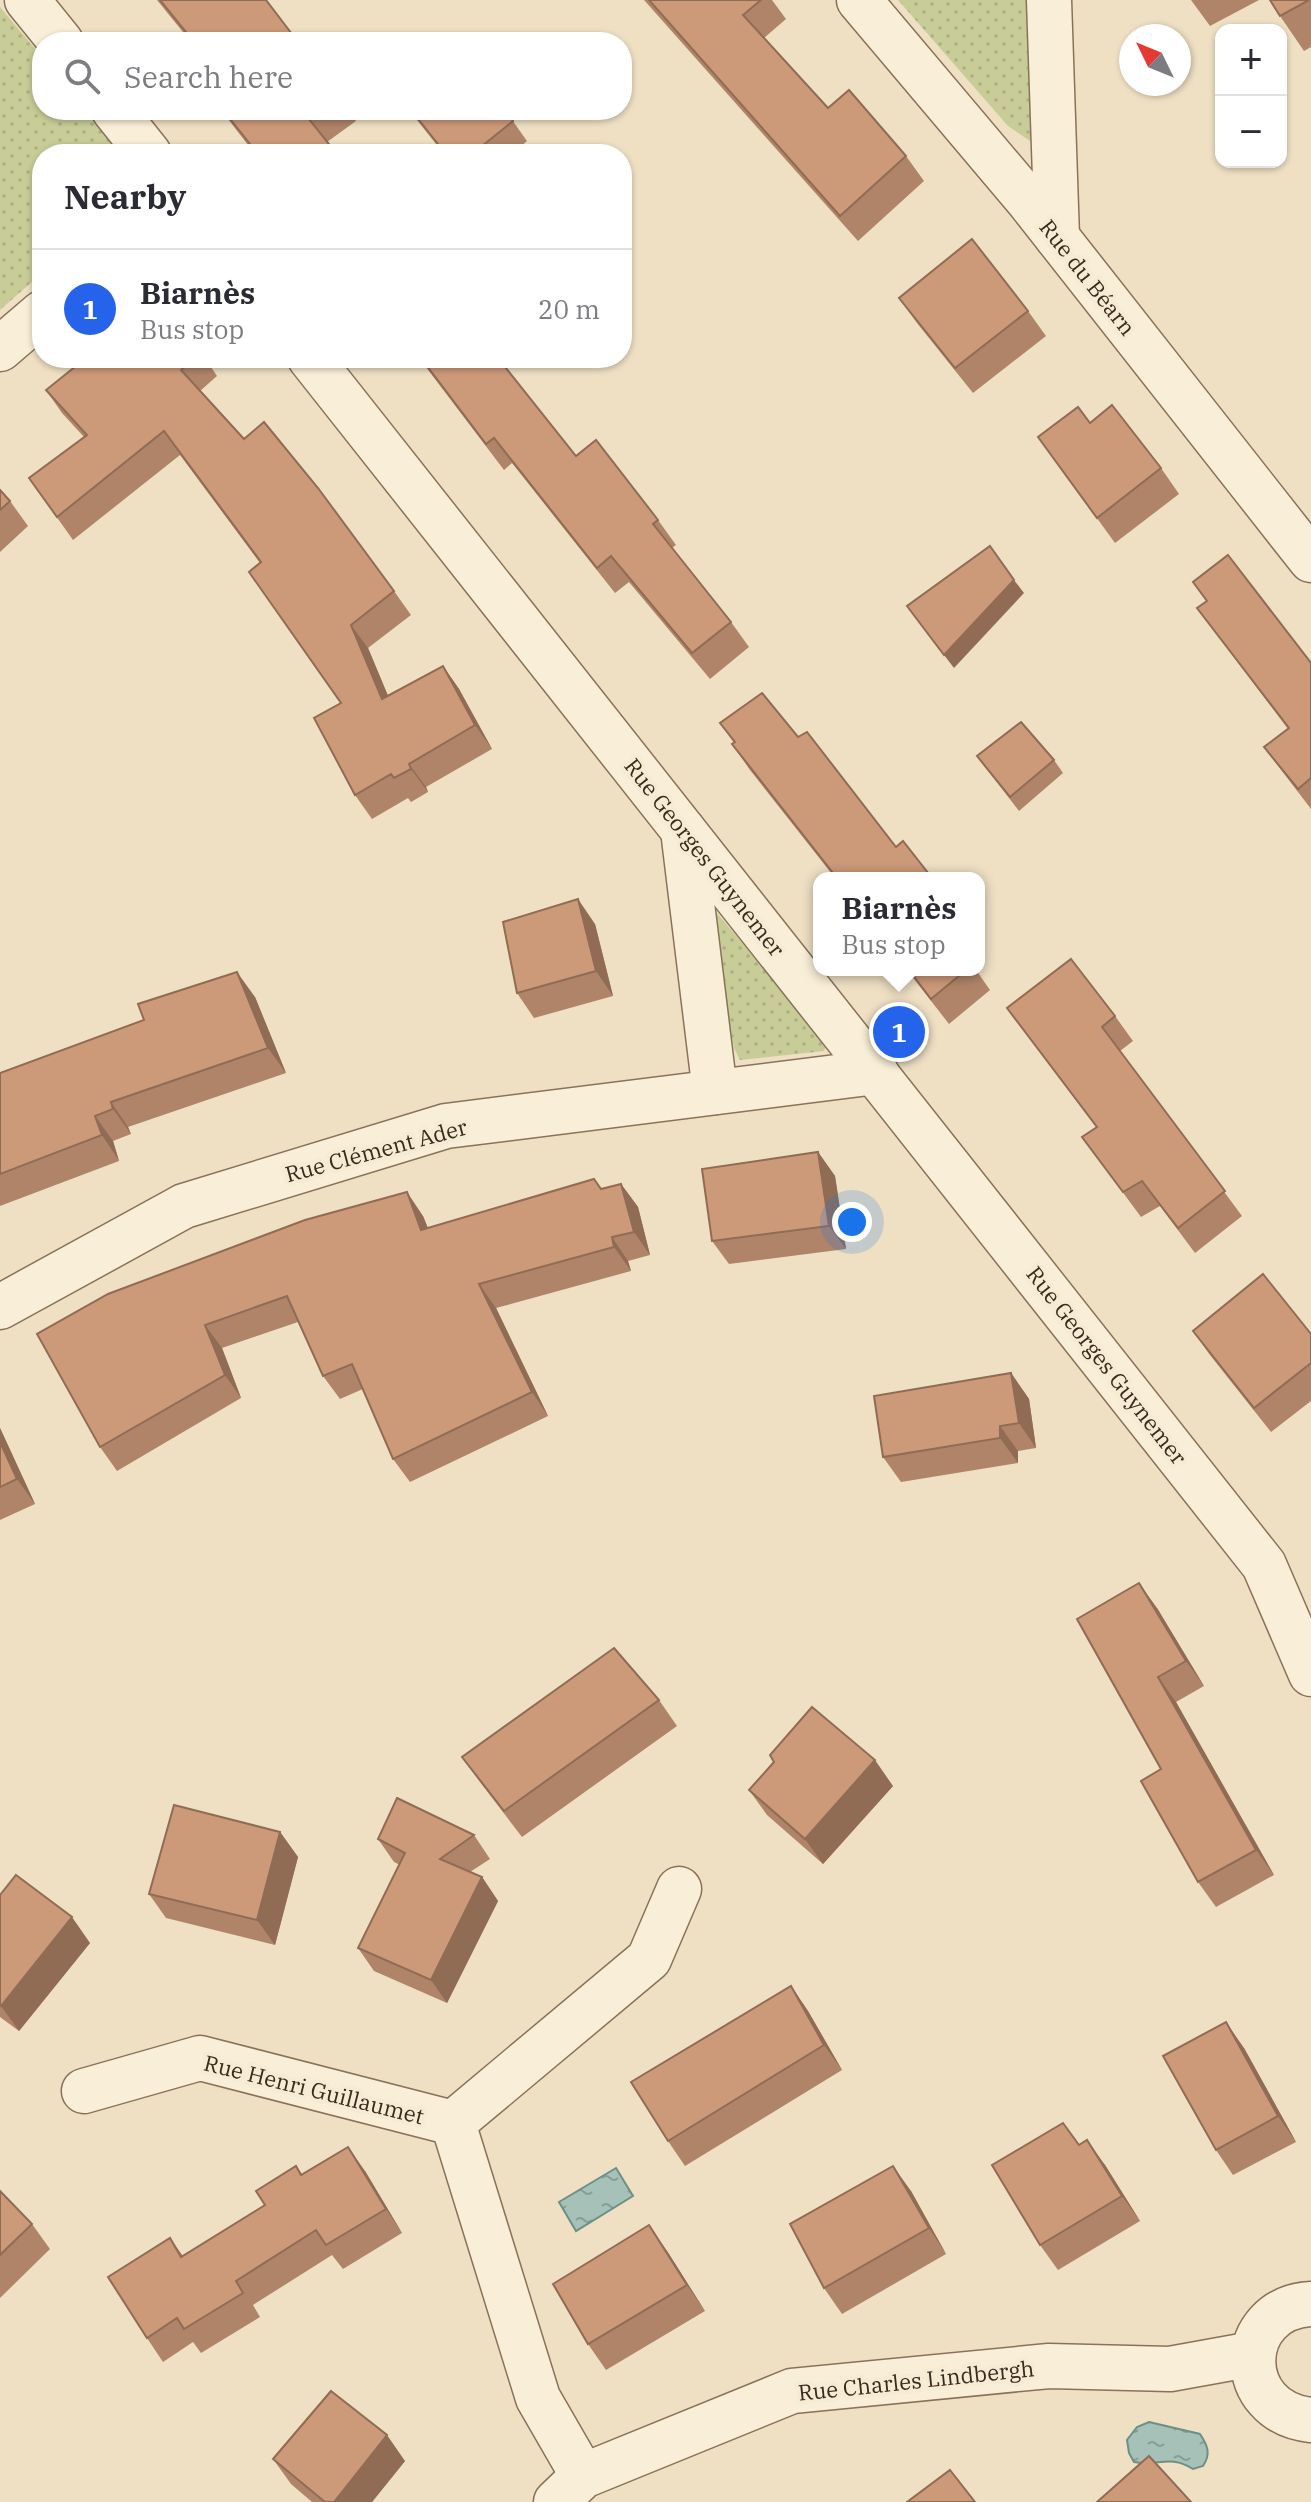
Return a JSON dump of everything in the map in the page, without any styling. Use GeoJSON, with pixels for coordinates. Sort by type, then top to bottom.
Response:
{"type":"FeatureCollection","features":[{"type":"Feature","properties":{"kind":"street"},"geometry":{"type":"LineString","coordinates":[[27,0],[53,32]]}},
{"type":"Feature","properties":{"kind":"street","name":"Rue du Béarn"},"geometry":{"type":"LineString","coordinates":[[859,0],[1057,237],[1311,560]]}},
{"type":"Feature","properties":{"kind":"street"},"geometry":{"type":"LineString","coordinates":[[1049,0],[1057,237]]}},
{"type":"Feature","properties":{"kind":"street"},"geometry":{"type":"LineString","coordinates":[[122,120],[141,144]]}},
{"type":"Feature","properties":{"kind":"street"},"geometry":{"type":"LineString","coordinates":[[0,349],[32,322]]}},
{"type":"Feature","properties":{"kind":"street","name":"Rue Georges Guynemer"},"geometry":{"type":"LineString","coordinates":[[318,368],[1264,1565],[1311,1674]]}},
{"type":"Feature","properties":{"kind":"street"},"geometry":{"type":"LineString","coordinates":[[683,830],[715,1092]]}},
{"type":"Feature","properties":{"kind":"street","name":"Rue Clément Ader"},"geometry":{"type":"LineString","coordinates":[[0,1307],[184,1206],[446,1126],[876,1072]]}},
{"type":"Feature","properties":{"kind":"street","name":"Rue Henri Guillaumet"},"geometry":{"type":"LineString","coordinates":[[453,2123],[649,1959],[679,1889]]}},
{"type":"Feature","properties":{"kind":"street","name":"Rue Henri Guillaumet"},"geometry":{"type":"LineString","coordinates":[[84,2091],[200,2058],[453,2123]]}},
{"type":"Feature","properties":{"kind":"street","name":"Rue Henri Guillaumet"},"geometry":{"type":"LineString","coordinates":[[453,2123],[538,2398],[570,2489]]}},
{"type":"Feature","properties":{"kind":"street"},"geometry":{"type":"LineString","coordinates":[[1311,2304],[1288,2308],[1271,2319],[1259,2335],[1253,2354],[1254,2375],[1262,2394],[1276,2409],[1295,2418],[1311,2420]]}},
{"type":"Feature","properties":{"kind":"street","name":"Rue Charles Lindbergh"},"geometry":{"type":"LineString","coordinates":[[570,2489],[792,2391],[1049,2366],[1170,2369],[1253,2354]]}},
{"type":"Feature","properties":{"kind":"green space"},"geometry":{"type":"Polygon","coordinates":[[[898,0],[1032,0],[1033,143],[1008,126],[898,0]]]}},
{"type":"Feature","properties":{"kind":"green space"},"geometry":{"type":"Polygon","coordinates":[[[0,7],[32,45],[32,120],[94,120],[114,144],[32,144],[32,282],[0,310],[0,7]]]}},
{"type":"Feature","properties":{"kind":"green space"},"geometry":{"type":"Polygon","coordinates":[[[710,905],[828,1042],[824,1051],[740,1060],[734,1048],[712,933],[710,905]]]}},
{"type":"Feature","properties":{"kind":"water"},"geometry":{"type":"Polygon","coordinates":[[[616,2168],[633,2196],[576,2231],[559,2202],[616,2168]]]}},
{"type":"Feature","properties":{"kind":"water"},"geometry":{"type":"Polygon","coordinates":[[[1149,2422],[1200,2434],[1208,2450],[1203,2466],[1193,2469],[1177,2462],[1134,2462],[1127,2440],[1137,2427],[1149,2422]]]}},
{"type":"Feature","properties":{"kind":"building"},"geometry":{"type":"Polygon","coordinates":[[[160,0],[266,0],[290,32],[186,32],[160,0]]]}},
{"type":"Feature","properties":{"kind":"building"},"geometry":{"type":"Polygon","coordinates":[[[649,0],[761,0],[743,15],[828,108],[849,90],[906,156],[840,216],[649,0]]]}},
{"type":"Feature","properties":{"kind":"building"},"geometry":{"type":"Polygon","coordinates":[[[1270,0],[1309,0],[1280,16],[1270,0]]]}},
{"type":"Feature","properties":{"kind":"building"},"geometry":{"type":"Polygon","coordinates":[[[231,120],[310,120],[329,144],[250,144],[231,120]]]}},
{"type":"Feature","properties":{"kind":"building"},"geometry":{"type":"Polygon","coordinates":[[[419,120],[513,121],[484,144],[438,144],[419,120]]]}},
{"type":"Feature","properties":{"kind":"building"},"geometry":{"type":"Polygon","coordinates":[[[972,239],[1028,311],[955,368],[899,298],[972,239]]]}},
{"type":"Feature","properties":{"kind":"building"},"geometry":{"type":"Polygon","coordinates":[[[74,368],[183,368],[181,370],[244,439],[264,422],[318,488],[394,591],[351,625],[382,699],[443,666],[475,725],[409,764],[411,769],[394,778],[391,774],[355,795],[314,718],[341,703],[249,572],[261,562],[164,431],[57,517],[29,478],[87,435],[46,390],[74,368]]]}},
{"type":"Feature","properties":{"kind":"building"},"geometry":{"type":"Polygon","coordinates":[[[429,368],[506,368],[576,456],[596,440],[658,520],[653,524],[731,622],[692,653],[611,556],[597,568],[494,438],[486,444],[429,368]]]}},
{"type":"Feature","properties":{"kind":"building"},"geometry":{"type":"Polygon","coordinates":[[[1112,405],[1161,468],[1097,518],[1038,437],[1078,407],[1090,423],[1112,405]]]}},
{"type":"Feature","properties":{"kind":"building"},"geometry":{"type":"Polygon","coordinates":[[[0,490],[10,501],[0,510],[0,490]]]}},
{"type":"Feature","properties":{"kind":"building"},"geometry":{"type":"Polygon","coordinates":[[[990,546],[1014,580],[944,655],[907,606],[990,546]]]}},
{"type":"Feature","properties":{"kind":"building"},"geometry":{"type":"Polygon","coordinates":[[[1228,555],[1311,663],[1311,778],[1298,789],[1264,747],[1289,728],[1197,608],[1207,601],[1193,582],[1228,555]]]}},
{"type":"Feature","properties":{"kind":"building"},"geometry":{"type":"Polygon","coordinates":[[[762,693],[798,737],[807,732],[896,847],[903,841],[927,872],[832,872],[732,744],[735,742],[720,723],[762,693]]]}},
{"type":"Feature","properties":{"kind":"building"},"geometry":{"type":"Polygon","coordinates":[[[1021,722],[1054,760],[1010,797],[977,756],[1021,722]]]}},
{"type":"Feature","properties":{"kind":"building"},"geometry":{"type":"Polygon","coordinates":[[[578,899],[596,971],[517,993],[503,922],[578,899]]]}},
{"type":"Feature","properties":{"kind":"building"},"geometry":{"type":"Polygon","coordinates":[[[1071,959],[1115,1016],[1102,1027],[1225,1191],[1178,1228],[1142,1181],[1123,1192],[1082,1137],[1097,1127],[1007,1008],[1071,959]]]}},
{"type":"Feature","properties":{"kind":"building"},"geometry":{"type":"Polygon","coordinates":[[[237,972],[268,1048],[111,1102],[113,1109],[95,1116],[102,1135],[0,1174],[0,1073],[144,1020],[138,1004],[237,972]]]}},
{"type":"Feature","properties":{"kind":"building"},"geometry":{"type":"Polygon","coordinates":[[[914,976],[959,976],[931,999],[914,976]]]}},
{"type":"Feature","properties":{"kind":"building"},"geometry":{"type":"Polygon","coordinates":[[[818,1152],[829,1226],[712,1241],[702,1169],[818,1152]]]}},
{"type":"Feature","properties":{"kind":"building"},"geometry":{"type":"Polygon","coordinates":[[[594,1179],[601,1189],[621,1184],[634,1232],[612,1237],[614,1247],[479,1284],[532,1392],[393,1459],[352,1364],[323,1376],[287,1296],[205,1325],[225,1375],[100,1447],[37,1334],[108,1294],[305,1220],[407,1192],[421,1230],[594,1179]]]}},
{"type":"Feature","properties":{"kind":"building"},"geometry":{"type":"Polygon","coordinates":[[[1263,1274],[1311,1334],[1311,1363],[1254,1408],[1193,1331],[1263,1274]]]}},
{"type":"Feature","properties":{"kind":"building"},"geometry":{"type":"Polygon","coordinates":[[[1011,1373],[1019,1423],[1000,1426],[1000,1438],[883,1457],[874,1396],[1011,1373]]]}},
{"type":"Feature","properties":{"kind":"building"},"geometry":{"type":"Polygon","coordinates":[[[0,1442],[17,1479],[0,1487],[0,1442]]]}},
{"type":"Feature","properties":{"kind":"building"},"geometry":{"type":"Polygon","coordinates":[[[1139,1583],[1186,1661],[1158,1677],[1256,1850],[1198,1882],[1141,1781],[1161,1769],[1077,1619],[1139,1583]]]}},
{"type":"Feature","properties":{"kind":"building"},"geometry":{"type":"Polygon","coordinates":[[[614,1648],[659,1700],[504,1811],[462,1757],[614,1648]]]}},
{"type":"Feature","properties":{"kind":"building"},"geometry":{"type":"Polygon","coordinates":[[[812,1707],[875,1760],[805,1839],[749,1790],[774,1762],[770,1755],[812,1707]]]}},
{"type":"Feature","properties":{"kind":"building"},"geometry":{"type":"Polygon","coordinates":[[[397,1798],[474,1835],[440,1859],[482,1877],[431,1980],[358,1948],[405,1853],[378,1839],[397,1798]]]}},
{"type":"Feature","properties":{"kind":"building"},"geometry":{"type":"Polygon","coordinates":[[[174,1805],[280,1832],[257,1920],[149,1894],[174,1805]]]}},
{"type":"Feature","properties":{"kind":"building"},"geometry":{"type":"Polygon","coordinates":[[[16,1875],[72,1917],[1,2006],[0,1895],[16,1875]]]}},
{"type":"Feature","properties":{"kind":"building"},"geometry":{"type":"Polygon","coordinates":[[[791,1986],[824,2045],[668,2141],[631,2082],[791,1986]]]}},
{"type":"Feature","properties":{"kind":"building"},"geometry":{"type":"Polygon","coordinates":[[[1226,2022],[1278,2116],[1216,2150],[1163,2056],[1226,2022]]]}},
{"type":"Feature","properties":{"kind":"building"},"geometry":{"type":"Polygon","coordinates":[[[1063,2123],[1079,2145],[1087,2140],[1122,2196],[1040,2245],[992,2165],[1063,2123]]]}},
{"type":"Feature","properties":{"kind":"building"},"geometry":{"type":"Polygon","coordinates":[[[348,2147],[386,2209],[326,2245],[316,2230],[236,2281],[243,2293],[184,2329],[177,2318],[147,2338],[108,2277],[170,2238],[181,2257],[265,2205],[256,2191],[296,2166],[301,2175],[348,2147]]]}},
{"type":"Feature","properties":{"kind":"building"},"geometry":{"type":"Polygon","coordinates":[[[893,2166],[929,2228],[824,2288],[790,2224],[893,2166]]]}},
{"type":"Feature","properties":{"kind":"building"},"geometry":{"type":"Polygon","coordinates":[[[0,2191],[32,2224],[0,2255],[0,2191]]]}},
{"type":"Feature","properties":{"kind":"building"},"geometry":{"type":"Polygon","coordinates":[[[649,2225],[687,2285],[588,2344],[553,2284],[649,2225]]]}},
{"type":"Feature","properties":{"kind":"building"},"geometry":{"type":"Polygon","coordinates":[[[331,2391],[387,2435],[334,2502],[325,2502],[273,2459],[331,2391]]]}},
{"type":"Feature","properties":{"kind":"building"},"geometry":{"type":"Polygon","coordinates":[[[1149,2456],[1191,2502],[1097,2502],[1149,2456]]]}},
{"type":"Feature","properties":{"kind":"building"},"geometry":{"type":"Polygon","coordinates":[[[950,2470],[975,2502],[907,2502],[950,2470]]]}},
{"type":"Feature","properties":{"kind":"place","name":"Biarnès"},"geometry":{"type":"Point","coordinates":[899,1032]}}]}
